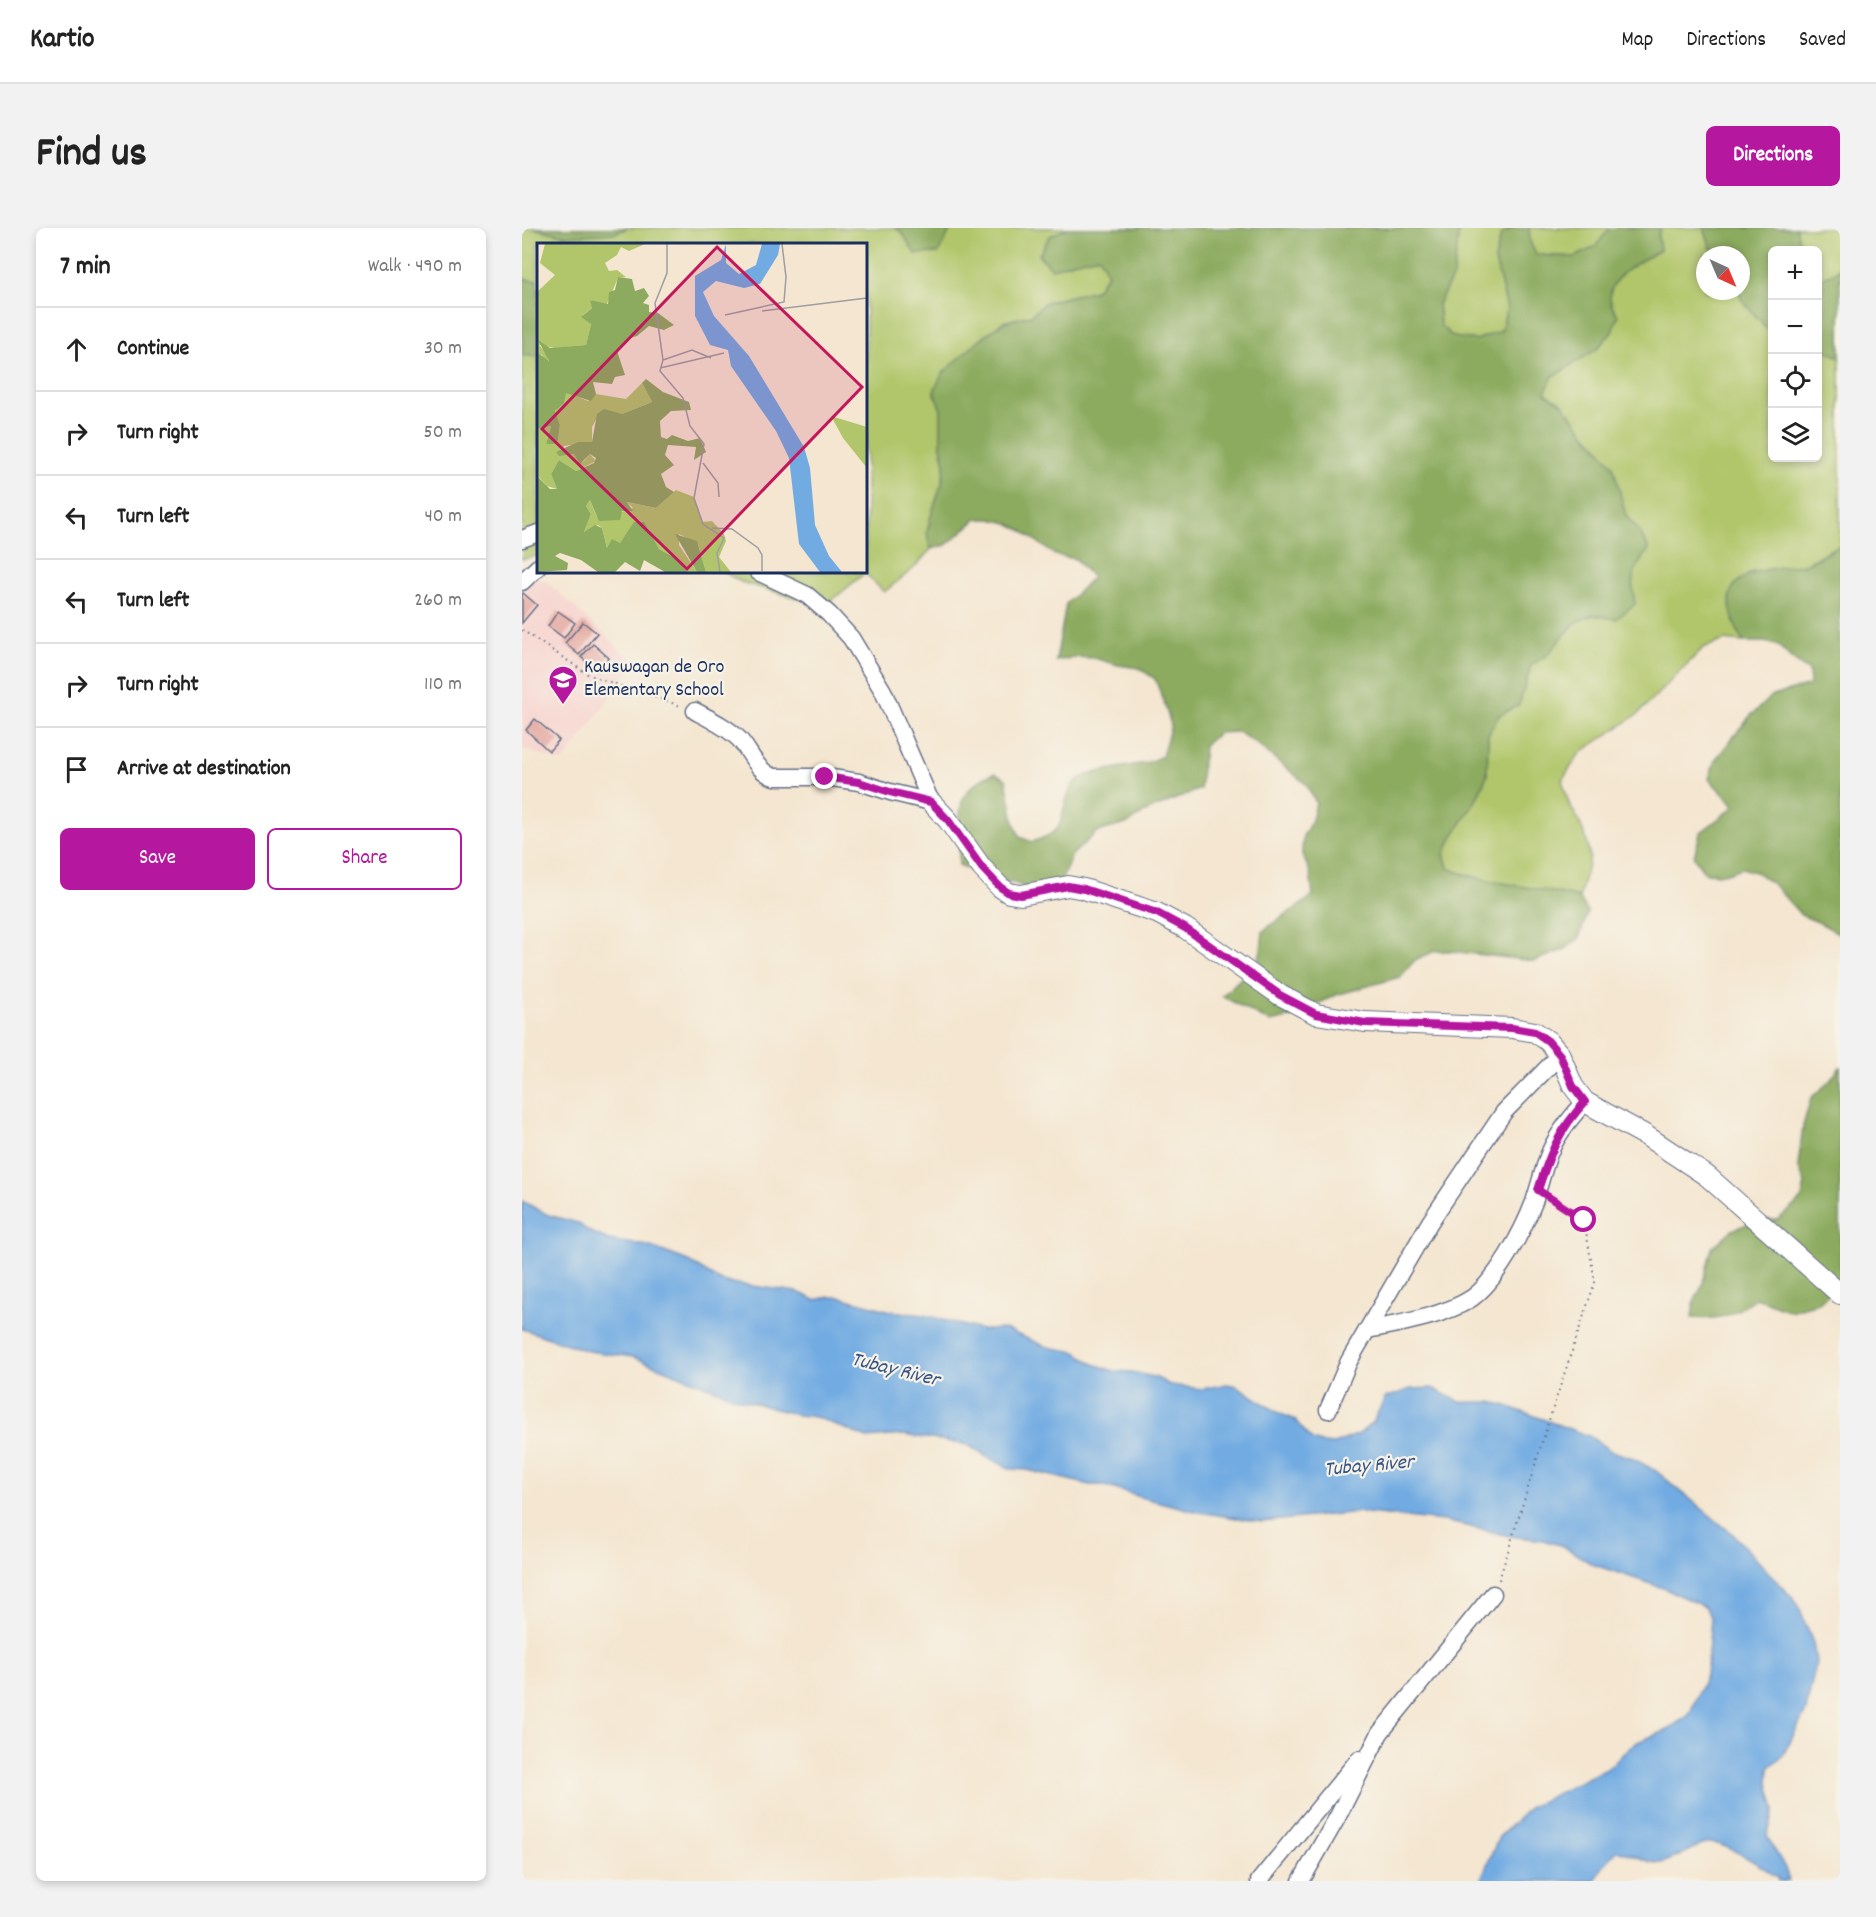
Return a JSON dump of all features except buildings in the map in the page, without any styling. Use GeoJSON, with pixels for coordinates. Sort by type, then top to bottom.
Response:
{"type":"FeatureCollection","features":[{"type":"Feature","properties":{"kind":"street"},"geometry":{"type":"LineString","coordinates":[[522,539],[537,533]]}},
{"type":"Feature","properties":{"kind":"street"},"geometry":{"type":"LineString","coordinates":[[522,582],[537,568]]}},
{"type":"Feature","properties":{"kind":"street"},"geometry":{"type":"LineString","coordinates":[[760,573],[807,595],[851,638],[884,691],[931,802],[948,820],[982,868],[1000,887],[1009,893],[1021,895],[1068,886],[1157,913],[1185,928],[1280,995],[1316,1014],[1365,1023],[1523,1029],[1535,1032],[1548,1041],[1560,1055],[1573,1086],[1585,1102],[1645,1135],[1707,1176],[1840,1294]]}},
{"type":"Feature","properties":{"kind":"street"},"geometry":{"type":"LineString","coordinates":[[695,711],[719,724],[739,740],[767,775],[825,777],[859,782],[931,802]]}},
{"type":"Feature","properties":{"kind":"street"},"geometry":{"type":"LineString","coordinates":[[1328,1410],[1349,1361],[1430,1222],[1504,1112],[1560,1055]]}},
{"type":"Feature","properties":{"kind":"street"},"geometry":{"type":"LineString","coordinates":[[1367,1330],[1409,1322],[1454,1307],[1472,1297],[1492,1279],[1530,1212],[1553,1146],[1572,1116],[1585,1102]]}},
{"type":"Feature","properties":{"kind":"street"},"geometry":{"type":"LineString","coordinates":[[1259,1881],[1493,1594]]}},
{"type":"Feature","properties":{"kind":"street"},"geometry":{"type":"LineString","coordinates":[[1301,1881],[1337,1818],[1380,1733]]}},
{"type":"Feature","properties":{"kind":"path"},"geometry":{"type":"LineString","coordinates":[[522,630],[589,675],[695,711]]}},
{"type":"Feature","properties":{"kind":"path"},"geometry":{"type":"LineString","coordinates":[[1505,1564],[1595,1282],[1584,1220],[1538,1190]]}},
{"type":"Feature","properties":{"kind":"shaded area","name":"Kauswagan de Oro Elementary School"},"geometry":{"type":"Polygon","coordinates":[[[532,578],[546,581],[635,663],[563,762],[522,749],[522,590],[532,578]]]}},
{"type":"Feature","properties":{"kind":"green space"},"geometry":{"type":"Polygon","coordinates":[[[522,228],[615,233],[627,228],[896,228],[938,253],[950,230],[955,228],[1068,228],[1050,236],[1039,256],[1052,268],[1099,256],[1108,273],[1096,290],[1044,303],[1032,315],[1003,322],[978,341],[934,391],[941,410],[941,446],[945,463],[942,483],[927,532],[931,549],[913,569],[884,592],[865,573],[867,573],[867,243],[537,243],[537,281],[522,279],[522,228]]]}},
{"type":"Feature","properties":{"kind":"green space"},"geometry":{"type":"Polygon","coordinates":[[[533,228],[627,228],[615,233],[566,236],[533,228]]]}},
{"type":"Feature","properties":{"kind":"green space"},"geometry":{"type":"Polygon","coordinates":[[[896,228],[955,228],[950,231],[938,253],[915,254],[903,234],[896,228]]]}},
{"type":"Feature","properties":{"kind":"green space"},"geometry":{"type":"Polygon","coordinates":[[[1068,228],[1462,228],[1459,232],[1453,276],[1438,304],[1440,325],[1453,337],[1476,340],[1501,331],[1507,308],[1495,260],[1501,235],[1512,228],[1529,228],[1530,242],[1536,255],[1575,257],[1595,247],[1610,228],[1661,228],[1658,236],[1660,250],[1626,270],[1613,285],[1610,293],[1611,303],[1618,316],[1612,332],[1596,350],[1553,376],[1545,393],[1562,403],[1613,465],[1626,516],[1640,532],[1649,549],[1634,575],[1635,604],[1616,619],[1593,615],[1576,622],[1547,655],[1531,665],[1519,705],[1499,715],[1488,734],[1487,775],[1475,802],[1444,854],[1448,868],[1463,874],[1579,898],[1588,912],[1579,938],[1564,950],[1534,961],[1435,951],[1415,960],[1400,977],[1336,995],[1288,1018],[1270,1022],[1222,996],[1257,963],[1263,931],[1313,896],[1310,872],[1302,854],[1303,836],[1312,820],[1316,803],[1306,784],[1238,732],[1218,733],[1204,746],[1200,789],[1145,812],[1129,823],[1097,832],[1072,855],[1061,881],[1056,902],[1020,885],[959,865],[961,805],[969,790],[981,780],[995,773],[1006,779],[1014,822],[1020,837],[1032,842],[1044,838],[1057,828],[1074,783],[1087,775],[1151,761],[1162,756],[1171,725],[1155,679],[1139,668],[1094,658],[1075,657],[1056,661],[1066,604],[1092,578],[1076,559],[1055,555],[1023,531],[1008,523],[991,519],[977,519],[946,545],[931,549],[927,533],[942,483],[945,463],[941,446],[941,410],[934,391],[942,374],[978,341],[1004,322],[1032,315],[1044,303],[1096,290],[1108,274],[1099,256],[1052,269],[1039,255],[1050,236],[1068,228]]]}},
{"type":"Feature","properties":{"kind":"green space"},"geometry":{"type":"Polygon","coordinates":[[[1462,228],[1512,228],[1501,236],[1495,260],[1507,308],[1501,331],[1476,340],[1453,337],[1440,325],[1438,304],[1453,276],[1459,232],[1462,228]]]}},
{"type":"Feature","properties":{"kind":"green space"},"geometry":{"type":"Polygon","coordinates":[[[1529,228],[1610,228],[1595,248],[1576,257],[1536,255],[1530,242],[1529,228]]]}},
{"type":"Feature","properties":{"kind":"green space"},"geometry":{"type":"Polygon","coordinates":[[[1661,228],[1705,228],[1711,246],[1696,246],[1696,300],[1742,300],[1768,329],[1768,462],[1822,462],[1822,349],[1840,357],[1840,546],[1806,564],[1749,573],[1733,621],[1743,642],[1725,640],[1703,648],[1638,714],[1580,753],[1562,780],[1569,804],[1586,838],[1590,857],[1579,898],[1463,874],[1448,868],[1444,854],[1475,802],[1487,775],[1488,734],[1499,715],[1519,705],[1531,665],[1547,655],[1576,622],[1593,615],[1616,619],[1637,566],[1649,549],[1640,532],[1626,516],[1602,451],[1562,403],[1544,393],[1553,376],[1571,366],[1618,316],[1611,303],[1610,293],[1613,285],[1626,270],[1660,250],[1658,236],[1661,228]]]}},
{"type":"Feature","properties":{"kind":"green space"},"geometry":{"type":"Polygon","coordinates":[[[1705,228],[1796,228],[1800,246],[1768,246],[1768,329],[1742,300],[1750,300],[1750,246],[1711,246],[1705,228]]]}},
{"type":"Feature","properties":{"kind":"green space"},"geometry":{"type":"Polygon","coordinates":[[[1796,228],[1840,228],[1840,267],[1836,272],[1822,278],[1822,246],[1800,245],[1796,228]]]}},
{"type":"Feature","properties":{"kind":"green space"},"geometry":{"type":"Polygon","coordinates":[[[1840,267],[1840,357],[1822,349],[1822,278],[1836,272],[1840,267]]]}},
{"type":"Feature","properties":{"kind":"green space"},"geometry":{"type":"Polygon","coordinates":[[[522,279],[537,281],[537,357],[522,355],[522,279]]]}},
{"type":"Feature","properties":{"kind":"green space"},"geometry":{"type":"Polygon","coordinates":[[[522,355],[537,357],[537,556],[522,559],[522,355]]]}},
{"type":"Feature","properties":{"kind":"green space"},"geometry":{"type":"Polygon","coordinates":[[[1840,546],[1840,934],[1801,915],[1775,886],[1758,873],[1742,868],[1724,874],[1705,873],[1694,857],[1700,833],[1735,806],[1709,779],[1715,760],[1750,716],[1772,696],[1810,685],[1809,671],[1793,660],[1778,645],[1765,642],[1743,642],[1732,613],[1731,592],[1744,577],[1775,568],[1803,564],[1840,546]]]}},
{"type":"Feature","properties":{"kind":"green space"},"geometry":{"type":"Polygon","coordinates":[[[726,573],[865,573],[832,600],[814,603],[741,582],[726,573]]]}},
{"type":"Feature","properties":{"kind":"green space"},"geometry":{"type":"Polygon","coordinates":[[[1840,1067],[1840,1284],[1818,1303],[1790,1311],[1756,1298],[1726,1316],[1692,1318],[1694,1302],[1702,1286],[1712,1248],[1732,1230],[1758,1220],[1777,1220],[1802,1198],[1805,1183],[1798,1166],[1803,1126],[1811,1098],[1829,1082],[1840,1067]]]}},
{"type":"Feature","properties":{"kind":"water","name":"Tubay River"},"geometry":{"type":"Polygon","coordinates":[[[522,1201],[548,1215],[578,1223],[588,1231],[609,1240],[648,1246],[686,1260],[719,1280],[730,1283],[798,1292],[815,1300],[840,1297],[891,1311],[924,1315],[982,1330],[1004,1329],[1048,1347],[1076,1352],[1094,1364],[1114,1371],[1132,1372],[1157,1378],[1170,1385],[1202,1389],[1227,1384],[1237,1386],[1277,1412],[1295,1420],[1312,1440],[1321,1443],[1334,1444],[1359,1434],[1373,1422],[1385,1398],[1411,1389],[1432,1388],[1460,1402],[1491,1402],[1504,1405],[1589,1436],[1611,1451],[1630,1457],[1656,1471],[1735,1536],[1797,1603],[1813,1643],[1816,1662],[1806,1711],[1783,1755],[1769,1768],[1768,1783],[1775,1810],[1767,1836],[1785,1868],[1789,1881],[1779,1881],[1778,1877],[1741,1854],[1711,1843],[1661,1863],[1617,1851],[1604,1865],[1595,1881],[1480,1881],[1499,1837],[1530,1807],[1609,1767],[1635,1743],[1665,1731],[1689,1715],[1706,1675],[1711,1619],[1705,1607],[1663,1588],[1592,1564],[1563,1546],[1543,1540],[1510,1536],[1444,1521],[1358,1512],[1262,1522],[1199,1512],[1102,1485],[1090,1485],[1027,1470],[1011,1469],[970,1446],[960,1443],[903,1435],[867,1438],[816,1417],[797,1415],[740,1399],[633,1357],[588,1351],[522,1329],[522,1201]]]}},
{"type":"Feature","properties":{"kind":"place","name":"Kauswagan de Oro Elementary School"},"geometry":{"type":"Point","coordinates":[563,706]}},
{"type":"Feature","properties":{"kind":"route"},"geometry":{"type":"LineString","coordinates":[[825,777],[859,782],[931,802],[948,820],[982,868],[1009,893],[1021,895],[1068,886],[1128,902],[1157,913],[1185,928],[1280,995],[1316,1014],[1365,1023],[1512,1028],[1535,1032],[1548,1041],[1560,1055],[1565,1071],[1585,1102],[1561,1131],[1550,1153],[1538,1190],[1584,1220]]}}]}
